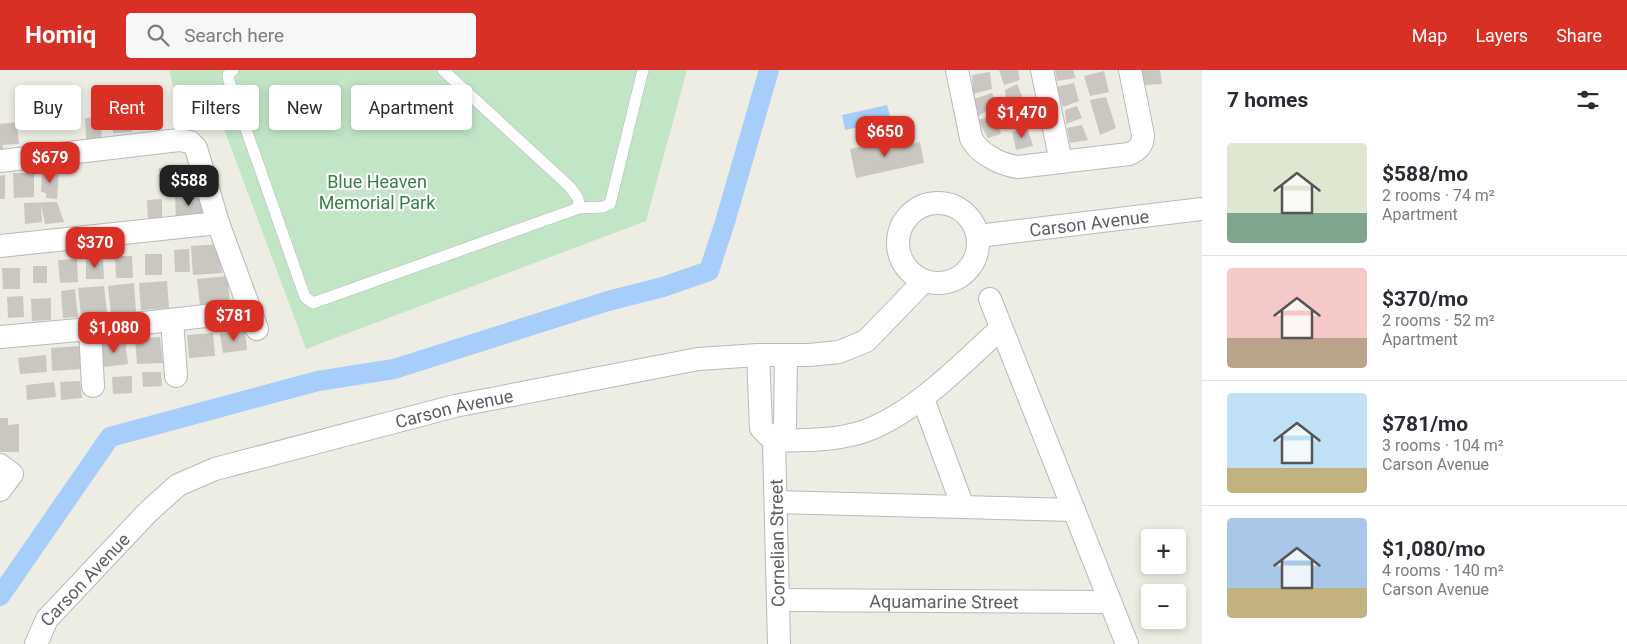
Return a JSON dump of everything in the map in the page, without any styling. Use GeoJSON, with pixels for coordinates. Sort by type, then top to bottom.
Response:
{"type":"FeatureCollection","features":[{"type":"Feature","properties":{"kind":"street"},"geometry":{"type":"LineString","coordinates":[[957,70],[971,138],[978,149],[1012,166],[1129,154],[1141,147],[1143,135],[1130,70]]}},
{"type":"Feature","properties":{"kind":"street"},"geometry":{"type":"LineString","coordinates":[[1042,70],[1061,162]]}},
{"type":"Feature","properties":{"kind":"street"},"geometry":{"type":"LineString","coordinates":[[0,161],[179,140],[190,142],[196,148],[218,223],[253,320],[172,320],[0,337]]}},
{"type":"Feature","properties":{"kind":"street"},"geometry":{"type":"LineString","coordinates":[[930,202],[952,204],[969,216],[978,236],[978,252],[970,268],[957,278],[941,284],[924,281],[907,269],[897,250],[899,229],[911,212],[930,202]]}},
{"type":"Feature","properties":{"kind":"street","name":"Carson Avenue"},"geometry":{"type":"LineString","coordinates":[[978,236],[1202,209]]}},
{"type":"Feature","properties":{"kind":"street"},"geometry":{"type":"LineString","coordinates":[[0,246],[218,223]]}},
{"type":"Feature","properties":{"kind":"street","name":"Carson Avenue"},"geometry":{"type":"LineString","coordinates":[[36,644],[48,619],[148,512],[178,485],[215,469],[455,406],[698,359],[839,352],[866,341],[924,281]]}},
{"type":"Feature","properties":{"kind":"street"},"geometry":{"type":"LineString","coordinates":[[990,299],[1127,644]]}},
{"type":"Feature","properties":{"kind":"street"},"geometry":{"type":"LineString","coordinates":[[172,320],[176,376]]}},
{"type":"Feature","properties":{"kind":"street"},"geometry":{"type":"LineString","coordinates":[[758,355],[761,428],[774,441],[835,438],[865,431],[923,399],[1001,328]]}},
{"type":"Feature","properties":{"kind":"street"},"geometry":{"type":"LineString","coordinates":[[90,329],[93,386]]}},
{"type":"Feature","properties":{"kind":"street","name":"Cornelian Street"},"geometry":{"type":"LineString","coordinates":[[779,644],[774,441],[785,427],[786,356]]}},
{"type":"Feature","properties":{"kind":"street"},"geometry":{"type":"LineString","coordinates":[[923,399],[963,507]]}},
{"type":"Feature","properties":{"kind":"street"},"geometry":{"type":"LineString","coordinates":[[776,502],[1074,510]]}},
{"type":"Feature","properties":{"kind":"street","name":"Aquamarine Street"},"geometry":{"type":"LineString","coordinates":[[778,600],[1110,602]]}},
{"type":"Feature","properties":{"kind":"lane"},"geometry":{"type":"LineString","coordinates":[[233,70],[228,75],[229,81],[305,296],[313,303],[580,208],[610,204],[643,70]]}},
{"type":"Feature","properties":{"kind":"lane"},"geometry":{"type":"LineString","coordinates":[[442,70],[570,187],[578,198],[580,208]]}},
{"type":"Feature","properties":{"kind":"green space","name":"Blue Heaven Memorial Park"},"geometry":{"type":"Polygon","coordinates":[[[169,70],[687,70],[646,221],[306,349],[224,130],[259,130],[259,85],[173,86],[169,70]]]}},
{"type":"Feature","properties":{"kind":"water"},"geometry":{"type":"Polygon","coordinates":[[[887,105],[891,120],[845,130],[842,115],[887,105]]]}},
{"type":"Feature","properties":{"kind":"building"},"geometry":{"type":"Polygon","coordinates":[[[999,70],[1018,70],[1020,80],[1004,85],[999,70]]]}},
{"type":"Feature","properties":{"kind":"building"},"geometry":{"type":"Polygon","coordinates":[[[1055,70],[1073,70],[1076,78],[1057,81],[1055,70]]]}},
{"type":"Feature","properties":{"kind":"building"},"geometry":{"type":"Polygon","coordinates":[[[1141,70],[1160,70],[1162,84],[1145,85],[1141,70]]]}},
{"type":"Feature","properties":{"kind":"building"},"geometry":{"type":"Polygon","coordinates":[[[1104,71],[1109,92],[1090,96],[1084,76],[1104,71]]]}},
{"type":"Feature","properties":{"kind":"building"},"geometry":{"type":"Polygon","coordinates":[[[990,72],[992,89],[973,94],[972,75],[990,72]]]}},
{"type":"Feature","properties":{"kind":"building"},"geometry":{"type":"Polygon","coordinates":[[[1074,83],[1079,101],[1063,107],[1056,87],[1074,83]]]}},
{"type":"Feature","properties":{"kind":"building"},"geometry":{"type":"Polygon","coordinates":[[[1017,84],[1026,105],[1007,109],[1005,90],[1017,84]]]}},
{"type":"Feature","properties":{"kind":"building"},"geometry":{"type":"Polygon","coordinates":[[[992,93],[997,105],[978,116],[974,99],[992,93]]]}},
{"type":"Feature","properties":{"kind":"building"},"geometry":{"type":"Polygon","coordinates":[[[1106,97],[1116,128],[1100,135],[1090,100],[1106,97]]]}},
{"type":"Feature","properties":{"kind":"building"},"geometry":{"type":"Polygon","coordinates":[[[1077,106],[1082,118],[1066,124],[1065,110],[1077,106]]]}},
{"type":"Feature","properties":{"kind":"building"},"geometry":{"type":"Polygon","coordinates":[[[1024,110],[1026,125],[1011,129],[1007,114],[1024,110]]]}},
{"type":"Feature","properties":{"kind":"building"},"geometry":{"type":"Polygon","coordinates":[[[996,115],[1001,134],[988,138],[978,120],[996,115]]]}},
{"type":"Feature","properties":{"kind":"building"},"geometry":{"type":"Polygon","coordinates":[[[85,118],[91,118],[91,130],[101,130],[102,138],[86,139],[85,118]]]}},
{"type":"Feature","properties":{"kind":"building"},"geometry":{"type":"Polygon","coordinates":[[[15,122],[19,144],[3,145],[3,151],[0,151],[0,124],[15,122]]]}},
{"type":"Feature","properties":{"kind":"building"},"geometry":{"type":"Polygon","coordinates":[[[1082,125],[1088,140],[1070,143],[1067,128],[1082,125]]]}},
{"type":"Feature","properties":{"kind":"building"},"geometry":{"type":"Polygon","coordinates":[[[1027,127],[1033,146],[1016,150],[1012,132],[1027,127]]]}},
{"type":"Feature","properties":{"kind":"building"},"geometry":{"type":"Polygon","coordinates":[[[113,130],[132,130],[132,132],[113,133],[113,130]]]}},
{"type":"Feature","properties":{"kind":"building"},"geometry":{"type":"Polygon","coordinates":[[[889,140],[891,149],[920,142],[924,163],[856,178],[850,149],[889,140]]]}},
{"type":"Feature","properties":{"kind":"building"},"geometry":{"type":"Polygon","coordinates":[[[177,167],[179,188],[160,188],[159,168],[177,167]]]}},
{"type":"Feature","properties":{"kind":"building"},"geometry":{"type":"Polygon","coordinates":[[[42,171],[59,172],[57,199],[46,198],[46,193],[41,192],[42,171]]]}},
{"type":"Feature","properties":{"kind":"building"},"geometry":{"type":"Polygon","coordinates":[[[13,173],[34,173],[34,197],[14,198],[13,173]]]}},
{"type":"Feature","properties":{"kind":"building"},"geometry":{"type":"Polygon","coordinates":[[[5,175],[5,199],[0,199],[0,176],[5,175]]]}},
{"type":"Feature","properties":{"kind":"building"},"geometry":{"type":"Polygon","coordinates":[[[175,193],[202,193],[202,221],[176,221],[175,193]]]}},
{"type":"Feature","properties":{"kind":"building"},"geometry":{"type":"Polygon","coordinates":[[[162,199],[162,221],[148,221],[147,200],[162,199]]]}},
{"type":"Feature","properties":{"kind":"building"},"geometry":{"type":"Polygon","coordinates":[[[57,202],[64,222],[45,224],[41,204],[42,222],[25,224],[24,203],[57,202]]]}},
{"type":"Feature","properties":{"kind":"building"},"geometry":{"type":"Polygon","coordinates":[[[220,244],[222,273],[193,275],[191,246],[220,244]]]}},
{"type":"Feature","properties":{"kind":"building"},"geometry":{"type":"Polygon","coordinates":[[[189,249],[190,272],[175,272],[174,250],[189,249]]]}},
{"type":"Feature","properties":{"kind":"building"},"geometry":{"type":"Polygon","coordinates":[[[145,254],[162,254],[162,275],[145,275],[145,254]]]}},
{"type":"Feature","properties":{"kind":"building"},"geometry":{"type":"Polygon","coordinates":[[[115,256],[132,256],[133,278],[116,278],[115,256]]]}},
{"type":"Feature","properties":{"kind":"building"},"geometry":{"type":"Polygon","coordinates":[[[86,258],[103,258],[104,279],[86,279],[86,258]]]}},
{"type":"Feature","properties":{"kind":"building"},"geometry":{"type":"Polygon","coordinates":[[[77,259],[78,282],[60,283],[58,260],[77,259]]]}},
{"type":"Feature","properties":{"kind":"building"},"geometry":{"type":"Polygon","coordinates":[[[33,266],[47,266],[47,283],[33,283],[33,266]]]}},
{"type":"Feature","properties":{"kind":"building"},"geometry":{"type":"Polygon","coordinates":[[[2,268],[20,268],[20,289],[3,289],[2,268]]]}},
{"type":"Feature","properties":{"kind":"building"},"geometry":{"type":"Polygon","coordinates":[[[227,276],[230,302],[200,305],[197,279],[227,276]]]}},
{"type":"Feature","properties":{"kind":"building"},"geometry":{"type":"Polygon","coordinates":[[[167,281],[169,308],[141,310],[139,283],[167,281]]]}},
{"type":"Feature","properties":{"kind":"building"},"geometry":{"type":"Polygon","coordinates":[[[134,283],[136,312],[111,314],[108,286],[134,283]]]}},
{"type":"Feature","properties":{"kind":"building"},"geometry":{"type":"Polygon","coordinates":[[[104,286],[107,313],[81,316],[78,288],[104,286]]]}},
{"type":"Feature","properties":{"kind":"building"},"geometry":{"type":"Polygon","coordinates":[[[75,289],[78,317],[63,318],[61,291],[75,289]]]}},
{"type":"Feature","properties":{"kind":"building"},"geometry":{"type":"Polygon","coordinates":[[[23,296],[24,317],[8,318],[7,297],[23,296]]]}},
{"type":"Feature","properties":{"kind":"building"},"geometry":{"type":"Polygon","coordinates":[[[51,298],[51,320],[32,321],[31,299],[51,298]]]}},
{"type":"Feature","properties":{"kind":"building"},"geometry":{"type":"Polygon","coordinates":[[[245,331],[247,350],[223,353],[220,334],[245,331]]]}},
{"type":"Feature","properties":{"kind":"building"},"geometry":{"type":"Polygon","coordinates":[[[213,333],[215,356],[189,358],[187,335],[213,333]]]}},
{"type":"Feature","properties":{"kind":"building"},"geometry":{"type":"Polygon","coordinates":[[[160,337],[163,363],[137,364],[135,339],[160,337]]]}},
{"type":"Feature","properties":{"kind":"building"},"geometry":{"type":"Polygon","coordinates":[[[125,340],[128,364],[103,367],[101,343],[125,340]]]}},
{"type":"Feature","properties":{"kind":"building"},"geometry":{"type":"Polygon","coordinates":[[[79,346],[81,369],[52,371],[51,348],[79,346]]]}},
{"type":"Feature","properties":{"kind":"building"},"geometry":{"type":"Polygon","coordinates":[[[46,355],[47,372],[20,374],[18,358],[46,355]]]}},
{"type":"Feature","properties":{"kind":"building"},"geometry":{"type":"Polygon","coordinates":[[[142,372],[161,372],[162,386],[143,387],[142,372]]]}},
{"type":"Feature","properties":{"kind":"building"},"geometry":{"type":"Polygon","coordinates":[[[132,376],[132,393],[113,394],[112,377],[132,376]]]}},
{"type":"Feature","properties":{"kind":"building"},"geometry":{"type":"Polygon","coordinates":[[[80,381],[82,398],[61,400],[60,382],[80,381]]]}},
{"type":"Feature","properties":{"kind":"building"},"geometry":{"type":"Polygon","coordinates":[[[54,382],[56,397],[27,400],[26,385],[54,382]]]}},
{"type":"Feature","properties":{"kind":"building"},"geometry":{"type":"Polygon","coordinates":[[[0,418],[8,418],[8,425],[19,424],[19,452],[0,452],[0,418]]]}},
{"type":"Feature","properties":{"kind":"waterway"},"geometry":{"type":"LineString","coordinates":[[0,596],[110,437],[318,381],[394,369],[608,301],[663,287],[709,271],[769,70]]}}]}
